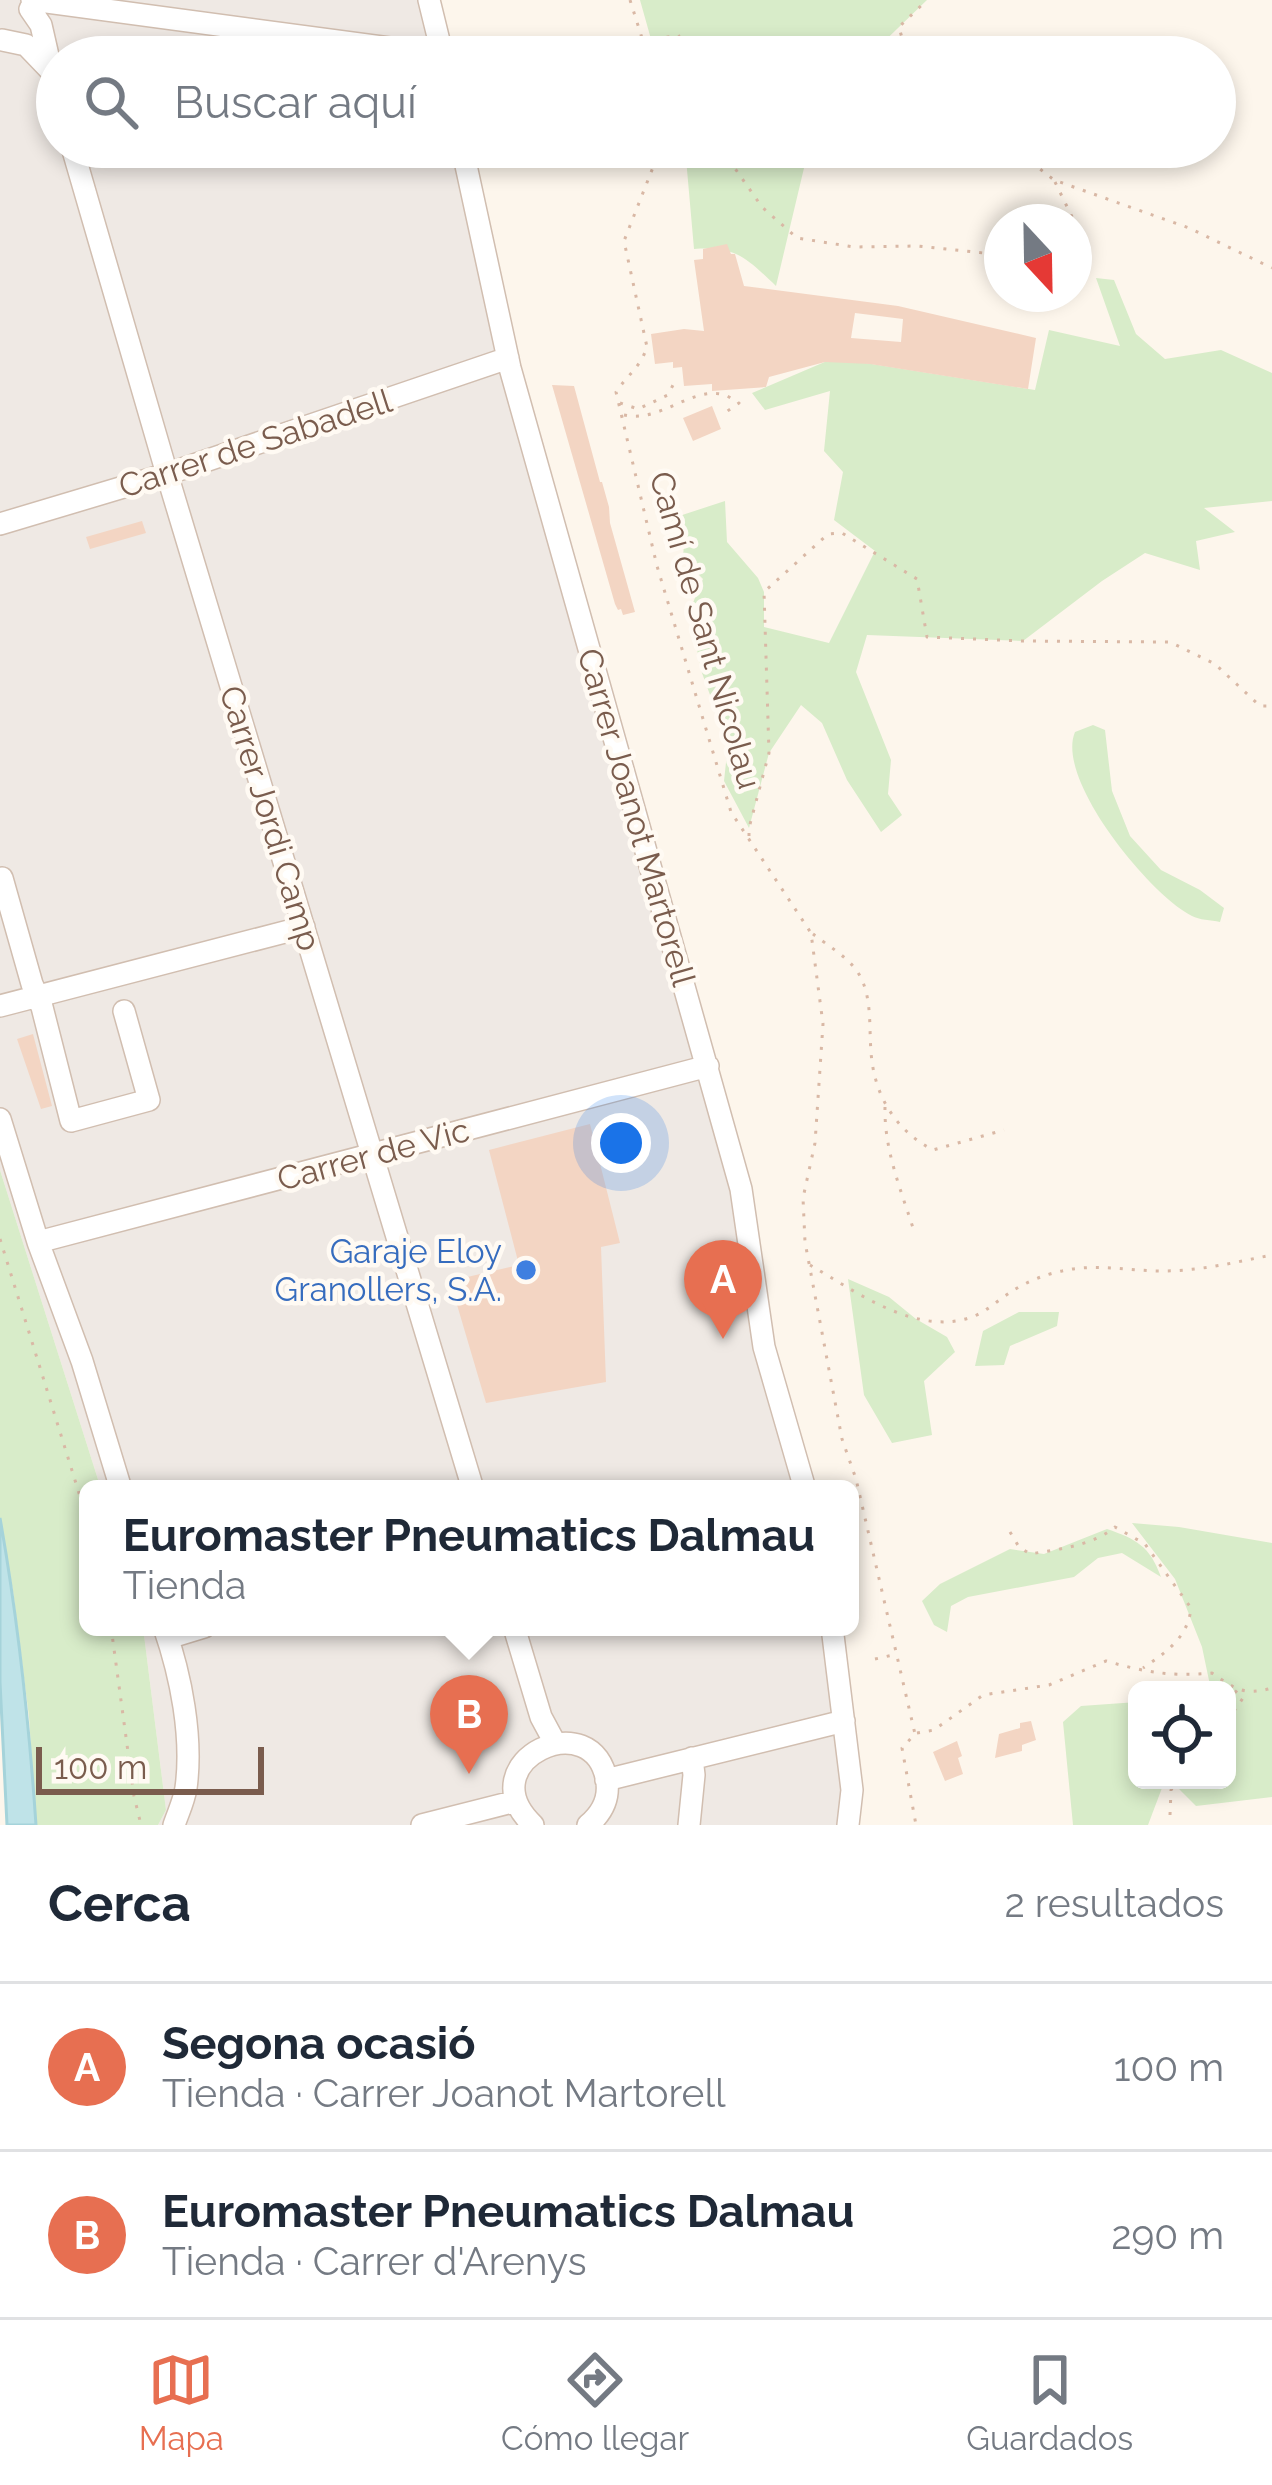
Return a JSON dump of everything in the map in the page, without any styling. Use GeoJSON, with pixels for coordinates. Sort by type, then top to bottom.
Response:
{"type":"FeatureCollection","features":[{"type":"Feature","properties":{"kind":"street"},"geometry":{"type":"LineString","coordinates":[[429,0],[438,36]]}},
{"type":"Feature","properties":{"kind":"street"},"geometry":{"type":"LineString","coordinates":[[32,3],[288,36]]}},
{"type":"Feature","properties":{"kind":"street"},"geometry":{"type":"LineString","coordinates":[[1,40],[19,27],[32,3]]}},
{"type":"Feature","properties":{"kind":"street"},"geometry":{"type":"LineString","coordinates":[[32,3],[43,36]]}},
{"type":"Feature","properties":{"kind":"street"},"geometry":{"type":"LineString","coordinates":[[1,40],[26,45],[36,56]]}},
{"type":"Feature","properties":{"kind":"street","name":"Carrer Jordi Camp"},"geometry":{"type":"LineString","coordinates":[[78,168],[470,1480]]}},
{"type":"Feature","properties":{"kind":"street","name":"Carrer Joanot Martorell"},"geometry":{"type":"LineString","coordinates":[[467,168],[508,358],[741,1189],[764,1347],[802,1480]]}},
{"type":"Feature","properties":{"kind":"street","name":"Carrer de Sabadell"},"geometry":{"type":"LineString","coordinates":[[0,524],[167,474],[508,358]]}},
{"type":"Feature","properties":{"kind":"street"},"geometry":{"type":"LineString","coordinates":[[2,878],[7,921],[38,995],[71,1121],[149,1100],[124,1011]]}},
{"type":"Feature","properties":{"kind":"street"},"geometry":{"type":"LineString","coordinates":[[0,1006],[304,926]]}},
{"type":"Feature","properties":{"kind":"street","name":"Carrer de Vic"},"geometry":{"type":"LineString","coordinates":[[38,1242],[707,1066]]}},
{"type":"Feature","properties":{"kind":"street"},"geometry":{"type":"LineString","coordinates":[[0,1119],[118,1480]]}},
{"type":"Feature","properties":{"kind":"street"},"geometry":{"type":"LineString","coordinates":[[167,1636],[184,1711],[186,1792],[195,1825]]}},
{"type":"Feature","properties":{"kind":"street"},"geometry":{"type":"LineString","coordinates":[[517,1636],[541,1717],[555,1743]]}},
{"type":"Feature","properties":{"kind":"street"},"geometry":{"type":"LineString","coordinates":[[833,1636],[851,1790],[848,1825]]}},
{"type":"Feature","properties":{"kind":"street"},"geometry":{"type":"LineString","coordinates":[[606,1780],[844,1720]]}},
{"type":"Feature","properties":{"kind":"street"},"geometry":{"type":"LineString","coordinates":[[531,1824],[516,1801],[518,1770],[539,1748],[569,1743],[593,1756],[606,1780],[603,1808],[589,1825]]}},
{"type":"Feature","properties":{"kind":"street"},"geometry":{"type":"LineString","coordinates":[[689,1825],[692,1759]]}},
{"type":"Feature","properties":{"kind":"street"},"geometry":{"type":"LineString","coordinates":[[174,1825],[186,1792]]}},
{"type":"Feature","properties":{"kind":"street"},"geometry":{"type":"LineString","coordinates":[[422,1825],[516,1801]]}},
{"type":"Feature","properties":{"kind":"path"},"geometry":{"type":"LineString","coordinates":[[630,0],[641,36]]}},
{"type":"Feature","properties":{"kind":"path"},"geometry":{"type":"LineString","coordinates":[[901,36],[899,26],[927,0]]}},
{"type":"Feature","properties":{"kind":"path"},"geometry":{"type":"LineString","coordinates":[[653,168],[624,241],[647,347],[642,363],[616,392],[619,402],[638,410],[668,395],[676,379]]}},
{"type":"Feature","properties":{"kind":"path"},"geometry":{"type":"LineString","coordinates":[[735,168],[762,207],[797,238],[854,247],[918,246],[984,253]]}},
{"type":"Feature","properties":{"kind":"path"},"geometry":{"type":"LineString","coordinates":[[1039,168],[1054,180],[1189,227],[1272,268]]}},
{"type":"Feature","properties":{"kind":"path"},"geometry":{"type":"LineString","coordinates":[[1054,180],[1066,204]]}},
{"type":"Feature","properties":{"kind":"path"},"geometry":{"type":"LineString","coordinates":[[622,415],[640,419],[688,399],[719,393],[739,403],[726,412]]}},
{"type":"Feature","properties":{"kind":"path","name":"Camí de Sant Nicolau"},"geometry":{"type":"LineString","coordinates":[[619,402],[657,566],[731,812],[811,933],[823,1024],[814,1143],[803,1198],[806,1242],[842,1439],[856,1480]]}},
{"type":"Feature","properties":{"kind":"path"},"geometry":{"type":"LineString","coordinates":[[750,840],[748,828],[769,753],[764,592],[828,534],[842,533],[917,579],[927,637],[1170,642],[1215,664],[1260,706],[1272,706]]}},
{"type":"Feature","properties":{"kind":"path"},"geometry":{"type":"LineString","coordinates":[[811,933],[861,977],[892,1161],[914,1231]]}},
{"type":"Feature","properties":{"kind":"path"},"geometry":{"type":"LineString","coordinates":[[885,1105],[910,1138],[933,1150],[1004,1130]]}},
{"type":"Feature","properties":{"kind":"path"},"geometry":{"type":"LineString","coordinates":[[0,1239],[79,1493]]}},
{"type":"Feature","properties":{"kind":"path"},"geometry":{"type":"LineString","coordinates":[[795,1244],[806,1242]]}},
{"type":"Feature","properties":{"kind":"path"},"geometry":{"type":"LineString","coordinates":[[810,1264],[896,1312],[950,1320],[970,1317],[1016,1288],[1061,1271],[1110,1266],[1202,1270],[1272,1255]]}},
{"type":"Feature","properties":{"kind":"path","name":"Camí de Sant Nicolau"},"geometry":{"type":"LineString","coordinates":[[859,1492],[915,1734],[902,1748],[916,1825]]}},
{"type":"Feature","properties":{"kind":"path"},"geometry":{"type":"LineString","coordinates":[[1010,1532],[1018,1547],[1030,1555],[1074,1546],[1115,1527],[1145,1544],[1191,1608],[1189,1626],[1168,1651],[1140,1671]]}},
{"type":"Feature","properties":{"kind":"path"},"geometry":{"type":"LineString","coordinates":[[112,1636],[141,1825]]}},
{"type":"Feature","properties":{"kind":"path"},"geometry":{"type":"LineString","coordinates":[[875,1659],[895,1654]]}},
{"type":"Feature","properties":{"kind":"path"},"geometry":{"type":"LineString","coordinates":[[915,1734],[934,1730],[983,1695],[1048,1685],[1106,1660],[1176,1677],[1212,1673],[1223,1681]]}},
{"type":"Feature","properties":{"kind":"path"},"geometry":{"type":"LineString","coordinates":[[1236,1689],[1252,1694],[1272,1688]]}},
{"type":"Feature","properties":{"kind":"path"},"geometry":{"type":"LineString","coordinates":[[1170,1816],[1172,1789]]}},
{"type":"Feature","properties":{"kind":"shaded area"},"geometry":{"type":"Polygon","coordinates":[[[0,0],[429,0],[438,36],[36,36],[36,168],[467,168],[508,358],[803,1480],[98,1480],[0,1170],[0,0]]]}},
{"type":"Feature","properties":{"kind":"shaded area"},"geometry":{"type":"Polygon","coordinates":[[[144,1636],[833,1636],[854,1825],[158,1825],[166,1810],[144,1636]]]}},
{"type":"Feature","properties":{"kind":"green space"},"geometry":{"type":"Polygon","coordinates":[[[640,0],[927,0],[890,36],[650,36],[640,0]]]}},
{"type":"Feature","properties":{"kind":"green space"},"geometry":{"type":"Polygon","coordinates":[[[687,168],[804,168],[776,286],[740,256],[694,249],[687,168]]]}},
{"type":"Feature","properties":{"kind":"green space"},"geometry":{"type":"Polygon","coordinates":[[[1096,278],[1114,280],[1136,334],[1165,359],[1221,350],[1272,373],[1272,501],[1204,508],[1235,532],[1196,541],[1200,570],[1145,553],[1023,641],[867,635],[856,672],[891,760],[888,794],[902,815],[881,832],[847,780],[822,723],[801,705],[769,753],[749,828],[724,781],[728,744],[702,673],[689,612],[703,579],[683,559],[684,542],[670,519],[725,501],[727,542],[764,592],[764,627],[829,643],[875,551],[834,520],[843,472],[824,451],[830,391],[765,410],[752,393],[834,358],[1035,390],[1049,330],[1120,346],[1096,278]]]}},
{"type":"Feature","properties":{"kind":"green space"},"geometry":{"type":"Polygon","coordinates":[[[1093,725],[1105,730],[1112,791],[1130,836],[1161,870],[1224,908],[1220,922],[1195,917],[1174,904],[1110,833],[1079,777],[1073,752],[1075,732],[1093,725]]]}},
{"type":"Feature","properties":{"kind":"green space"},"geometry":{"type":"Polygon","coordinates":[[[0,1170],[98,1480],[79,1480],[79,1636],[144,1636],[166,1810],[158,1825],[36,1825],[29,1717],[0,1518],[0,1170]]]}},
{"type":"Feature","properties":{"kind":"green space"},"geometry":{"type":"Polygon","coordinates":[[[848,1279],[889,1297],[947,1337],[955,1352],[924,1381],[932,1435],[892,1443],[864,1395],[848,1279]]]}},
{"type":"Feature","properties":{"kind":"green space"},"geometry":{"type":"Polygon","coordinates":[[[1019,1312],[1059,1312],[1057,1326],[1010,1346],[1004,1365],[975,1366],[983,1331],[1019,1312]]]}},
{"type":"Feature","properties":{"kind":"green space"},"geometry":{"type":"Polygon","coordinates":[[[1132,1523],[1272,1543],[1272,1797],[1196,1806],[1179,1789],[1236,1789],[1236,1681],[1209,1681],[1202,1647],[1175,1579],[1132,1523]]]}},
{"type":"Feature","properties":{"kind":"green space"},"geometry":{"type":"Polygon","coordinates":[[[1107,1529],[1141,1545],[1161,1577],[1122,1553],[1098,1558],[1074,1577],[968,1597],[951,1606],[947,1632],[934,1625],[922,1601],[940,1584],[1010,1549],[1044,1554],[1107,1529]]]}},
{"type":"Feature","properties":{"kind":"green space"},"geometry":{"type":"Polygon","coordinates":[[[1128,1703],[1128,1789],[1162,1789],[1148,1825],[1073,1825],[1063,1722],[1081,1706],[1128,1703]]]}},
{"type":"Feature","properties":{"kind":"water"},"geometry":{"type":"Polygon","coordinates":[[[0,1518],[22,1671],[36,1825],[7,1825],[0,1682],[0,1518]]]}},
{"type":"Feature","properties":{"kind":"building"},"geometry":{"type":"Polygon","coordinates":[[[727,244],[735,254],[744,286],[898,306],[1036,338],[1028,389],[870,364],[825,362],[769,377],[766,387],[712,391],[712,384],[684,386],[682,367],[673,368],[673,362],[655,364],[651,334],[704,331],[694,260],[703,259],[703,249],[727,244]],[[855,313],[851,338],[901,342],[903,319],[855,313]]]}},
{"type":"Feature","properties":{"kind":"building"},"geometry":{"type":"Polygon","coordinates":[[[552,385],[574,386],[635,612],[623,615],[615,604],[552,385]]]}},
{"type":"Feature","properties":{"kind":"building"},"geometry":{"type":"Polygon","coordinates":[[[712,406],[721,429],[693,441],[683,418],[712,406]]]}},
{"type":"Feature","properties":{"kind":"building"},"geometry":{"type":"Polygon","coordinates":[[[142,521],[146,533],[90,549],[86,537],[142,521]]]}},
{"type":"Feature","properties":{"kind":"building"},"geometry":{"type":"Polygon","coordinates":[[[33,1034],[52,1106],[41,1109],[17,1039],[33,1034]]]}},
{"type":"Feature","properties":{"kind":"building"},"geometry":{"type":"Polygon","coordinates":[[[590,1124],[620,1243],[601,1247],[606,1382],[486,1403],[450,1281],[519,1265],[489,1150],[590,1124]]]}},
{"type":"Feature","properties":{"kind":"building"},"geometry":{"type":"Polygon","coordinates":[[[1031,1721],[1036,1740],[1022,1745],[1022,1751],[995,1758],[999,1734],[1031,1721]]]}},
{"type":"Feature","properties":{"kind":"building"},"geometry":{"type":"Polygon","coordinates":[[[957,1741],[963,1774],[945,1781],[933,1752],[957,1741]]]}},
{"type":"Feature","properties":{"kind":"place","name":"Garaje Eloy Granollers, S.A."},"geometry":{"type":"Point","coordinates":[526,1270]}},
{"type":"Feature","properties":{"kind":"place","name":"Segona ocasió"},"geometry":{"type":"Point","coordinates":[723,1339]}},
{"type":"Feature","properties":{"kind":"place","name":"Euromaster Pneumatics Dalmau"},"geometry":{"type":"Point","coordinates":[469,1774]}}]}
